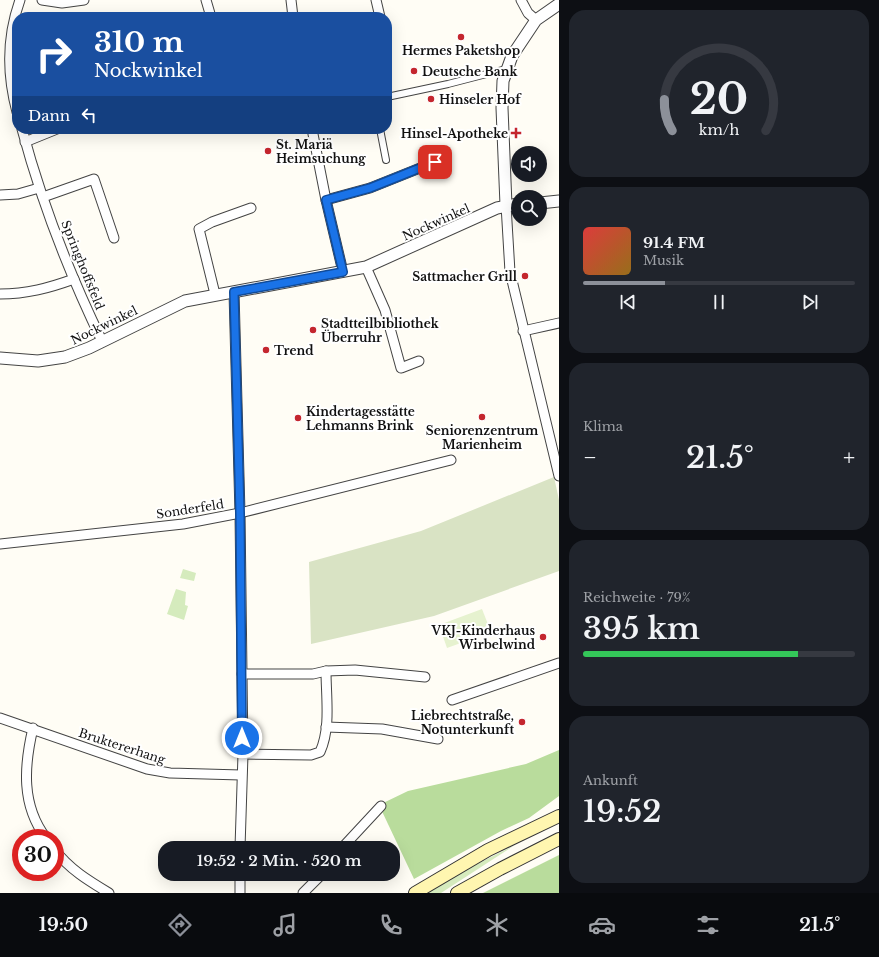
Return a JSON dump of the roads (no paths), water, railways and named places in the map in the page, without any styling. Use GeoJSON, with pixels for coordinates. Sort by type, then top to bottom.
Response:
{"type":"FeatureCollection","features":[{"type":"Feature","properties":{"kind":"main road"},"geometry":{"type":"LineString","coordinates":[[415,893],[488,850],[559,816]]}},
{"type":"Feature","properties":{"kind":"main road"},"geometry":{"type":"LineString","coordinates":[[457,893],[500,868],[559,839]]}},
{"type":"Feature","properties":{"kind":"street"},"geometry":{"type":"LineString","coordinates":[[17,12],[20,0]]}},
{"type":"Feature","properties":{"kind":"street"},"geometry":{"type":"LineString","coordinates":[[42,0],[62,3],[84,0]]}},
{"type":"Feature","properties":{"kind":"street"},"geometry":{"type":"LineString","coordinates":[[206,0],[210,12]]}},
{"type":"Feature","properties":{"kind":"street"},"geometry":{"type":"LineString","coordinates":[[291,0],[292,12]]}},
{"type":"Feature","properties":{"kind":"street"},"geometry":{"type":"LineString","coordinates":[[376,0],[379,12]]}},
{"type":"Feature","properties":{"kind":"street"},"geometry":{"type":"LineString","coordinates":[[521,0],[528,13],[536,20]]}},
{"type":"Feature","properties":{"kind":"street"},"geometry":{"type":"LineString","coordinates":[[559,4],[536,20],[512,56],[506,69],[503,81],[502,103],[510,272],[559,476]]}},
{"type":"Feature","properties":{"kind":"street"},"geometry":{"type":"LineString","coordinates":[[12,31],[10,61],[12,88]]}},
{"type":"Feature","properties":{"kind":"street"},"geometry":{"type":"LineString","coordinates":[[392,96],[448,84],[506,69]]}},
{"type":"Feature","properties":{"kind":"street","name":"Springhoffsfeld"},"geometry":{"type":"LineString","coordinates":[[23,134],[39,188],[74,279],[102,341]]}},
{"type":"Feature","properties":{"kind":"street"},"geometry":{"type":"LineString","coordinates":[[25,142],[45,134]]}},
{"type":"Feature","properties":{"kind":"street"},"geometry":{"type":"LineString","coordinates":[[313,134],[326,200],[343,272]]}},
{"type":"Feature","properties":{"kind":"street"},"geometry":{"type":"LineString","coordinates":[[381,134],[386,160]]}},
{"type":"Feature","properties":{"kind":"street"},"geometry":{"type":"LineString","coordinates":[[326,200],[370,188],[435,162]]}},
{"type":"Feature","properties":{"kind":"street"},"geometry":{"type":"LineString","coordinates":[[43,197],[94,179],[114,238]]}},
{"type":"Feature","properties":{"kind":"street"},"geometry":{"type":"LineString","coordinates":[[0,195],[18,194],[39,188]]}},
{"type":"Feature","properties":{"kind":"street"},"geometry":{"type":"LineString","coordinates":[[547,202],[559,201]]}},
{"type":"Feature","properties":{"kind":"street","name":"Nockwinkel"},"geometry":{"type":"LineString","coordinates":[[0,358],[45,360],[75,354],[185,301],[215,294],[234,292],[366,267],[506,205],[511,205]]}},
{"type":"Feature","properties":{"kind":"street"},"geometry":{"type":"LineString","coordinates":[[215,294],[199,229],[212,222],[251,208]]}},
{"type":"Feature","properties":{"kind":"street"},"geometry":{"type":"LineString","coordinates":[[366,267],[385,310],[401,368],[419,361]]}},
{"type":"Feature","properties":{"kind":"street"},"geometry":{"type":"LineString","coordinates":[[0,294],[23,294],[51,288],[74,279]]}},
{"type":"Feature","properties":{"kind":"street"},"geometry":{"type":"LineString","coordinates":[[234,292],[240,513],[242,674],[240,841]]}},
{"type":"Feature","properties":{"kind":"street"},"geometry":{"type":"LineString","coordinates":[[523,331],[559,323]]}},
{"type":"Feature","properties":{"kind":"street","name":"Sonderfeld"},"geometry":{"type":"LineString","coordinates":[[0,544],[184,524],[240,513],[451,460]]}},
{"type":"Feature","properties":{"kind":"street"},"geometry":{"type":"LineString","coordinates":[[452,700],[559,663]]}},
{"type":"Feature","properties":{"kind":"street"},"geometry":{"type":"LineString","coordinates":[[242,674],[313,674],[326,671],[355,670],[425,677]]}},
{"type":"Feature","properties":{"kind":"street"},"geometry":{"type":"LineString","coordinates":[[242,754],[311,755],[320,752],[326,727],[326,671]]}},
{"type":"Feature","properties":{"kind":"street","name":"Bruktererhang"},"geometry":{"type":"LineString","coordinates":[[0,718],[33,728],[147,769],[170,773],[241,775]]}},
{"type":"Feature","properties":{"kind":"street"},"geometry":{"type":"LineString","coordinates":[[326,727],[382,729],[438,739]]}},
{"type":"Feature","properties":{"kind":"street"},"geometry":{"type":"LineString","coordinates":[[33,728],[26,756],[26,786],[39,829]]}},
{"type":"Feature","properties":{"kind":"street"},"geometry":{"type":"LineString","coordinates":[[348,841],[381,806]]}},
{"type":"Feature","properties":{"kind":"street"},"geometry":{"type":"LineString","coordinates":[[64,861],[82,877],[109,893]]}},
{"type":"Feature","properties":{"kind":"street"},"geometry":{"type":"LineString","coordinates":[[240,881],[240,893]]}},
{"type":"Feature","properties":{"kind":"street"},"geometry":{"type":"LineString","coordinates":[[303,893],[315,881]]}},
{"type":"Feature","properties":{"kind":"place","name":"Hermes Paketshop"},"geometry":{"type":"Point","coordinates":[461,37]}},
{"type":"Feature","properties":{"kind":"place","name":"Deutsche Bank"},"geometry":{"type":"Point","coordinates":[414,71]}},
{"type":"Feature","properties":{"kind":"place","name":"Hinseler Hof"},"geometry":{"type":"Point","coordinates":[431,99]}},
{"type":"Feature","properties":{"kind":"place","name":"Hinsel-Apotheke"},"geometry":{"type":"Point","coordinates":[516,133]}},
{"type":"Feature","properties":{"kind":"place","name":"St. Mariä Heimsuchung"},"geometry":{"type":"Point","coordinates":[268,151]}},
{"type":"Feature","properties":{"kind":"place","name":"Sattmacher Grill"},"geometry":{"type":"Point","coordinates":[525,276]}},
{"type":"Feature","properties":{"kind":"place","name":"Stadtteilbibliothek Überruhr"},"geometry":{"type":"Point","coordinates":[313,330]}},
{"type":"Feature","properties":{"kind":"place","name":"Trend"},"geometry":{"type":"Point","coordinates":[266,350]}},
{"type":"Feature","properties":{"kind":"place","name":"Seniorenzentrum Marienheim"},"geometry":{"type":"Point","coordinates":[482,417]}},
{"type":"Feature","properties":{"kind":"place","name":"Kindertagesstätte Lehmanns Brink"},"geometry":{"type":"Point","coordinates":[298,418]}},
{"type":"Feature","properties":{"kind":"place","name":"VKJ-Kinderhaus Wirbelwind"},"geometry":{"type":"Point","coordinates":[543,637]}},
{"type":"Feature","properties":{"kind":"place","name":"Liebrechtstraße, Notunterkunft"},"geometry":{"type":"Point","coordinates":[522,722]}}]}
